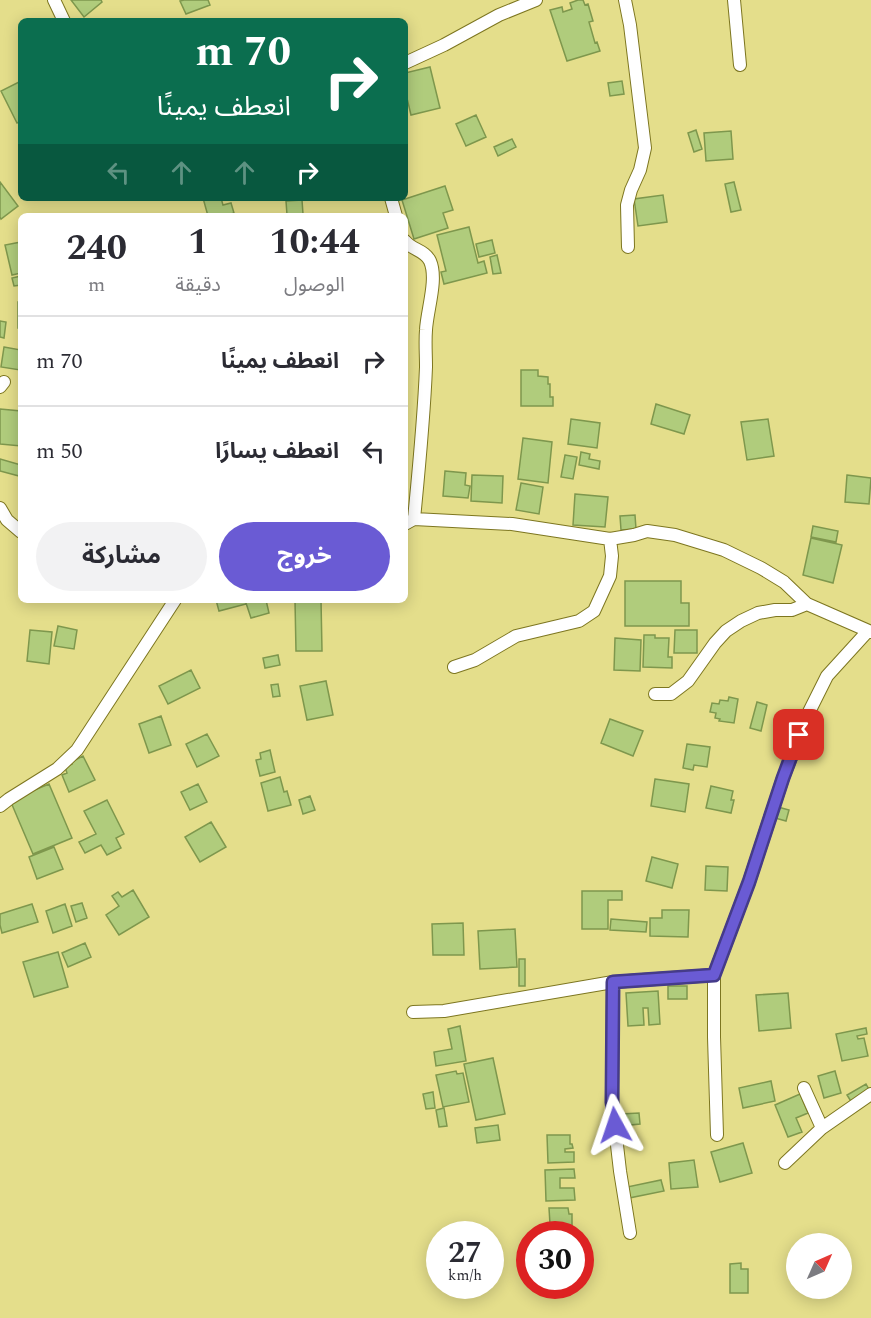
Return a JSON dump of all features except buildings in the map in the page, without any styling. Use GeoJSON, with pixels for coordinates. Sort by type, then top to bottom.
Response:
{"type":"FeatureCollection","features":[{"type":"Feature","properties":{"kind":"street"},"geometry":{"type":"LineString","coordinates":[[54,0],[63,18]]}},
{"type":"Feature","properties":{"kind":"street"},"geometry":{"type":"LineString","coordinates":[[408,62],[444,45],[498,15],[536,0]]}},
{"type":"Feature","properties":{"kind":"street"},"geometry":{"type":"LineString","coordinates":[[625,0],[645,148],[640,170],[627,205],[628,247]]}},
{"type":"Feature","properties":{"kind":"street"},"geometry":{"type":"LineString","coordinates":[[734,0],[740,65]]}},
{"type":"Feature","properties":{"kind":"street"},"geometry":{"type":"LineString","coordinates":[[408,245],[425,254],[432,267],[426,327],[421,449],[410,522],[512,524],[610,539],[647,531],[675,535],[724,550],[761,568],[784,582],[807,604],[870,632],[827,676],[808,714],[783,778],[749,882],[714,975],[717,1135]]}},
{"type":"Feature","properties":{"kind":"street"},"geometry":{"type":"LineString","coordinates":[[0,508],[7,520],[18,529]]}},
{"type":"Feature","properties":{"kind":"street"},"geometry":{"type":"LineString","coordinates":[[454,667],[475,660],[516,636],[579,621],[594,611],[610,576],[612,556],[610,539]]}},
{"type":"Feature","properties":{"kind":"street"},"geometry":{"type":"LineString","coordinates":[[0,806],[57,769],[77,750],[173,603]]}},
{"type":"Feature","properties":{"kind":"street"},"geometry":{"type":"LineString","coordinates":[[655,694],[671,694],[688,681],[715,643],[726,631],[741,621],[758,613],[792,610],[807,604]]}},
{"type":"Feature","properties":{"kind":"street"},"geometry":{"type":"LineString","coordinates":[[413,1012],[444,1011],[613,982],[714,975]]}},
{"type":"Feature","properties":{"kind":"street"},"geometry":{"type":"LineString","coordinates":[[613,982],[612,1102],[630,1233]]}},
{"type":"Feature","properties":{"kind":"street"},"geometry":{"type":"LineString","coordinates":[[804,1088],[822,1128]]}},
{"type":"Feature","properties":{"kind":"street"},"geometry":{"type":"LineString","coordinates":[[785,1163],[822,1128],[871,1094]]}},
{"type":"Feature","properties":{"kind":"route"},"geometry":{"type":"LineString","coordinates":[[615,1125],[612,1102],[613,982],[714,975],[749,882],[799,735]]}}]}
